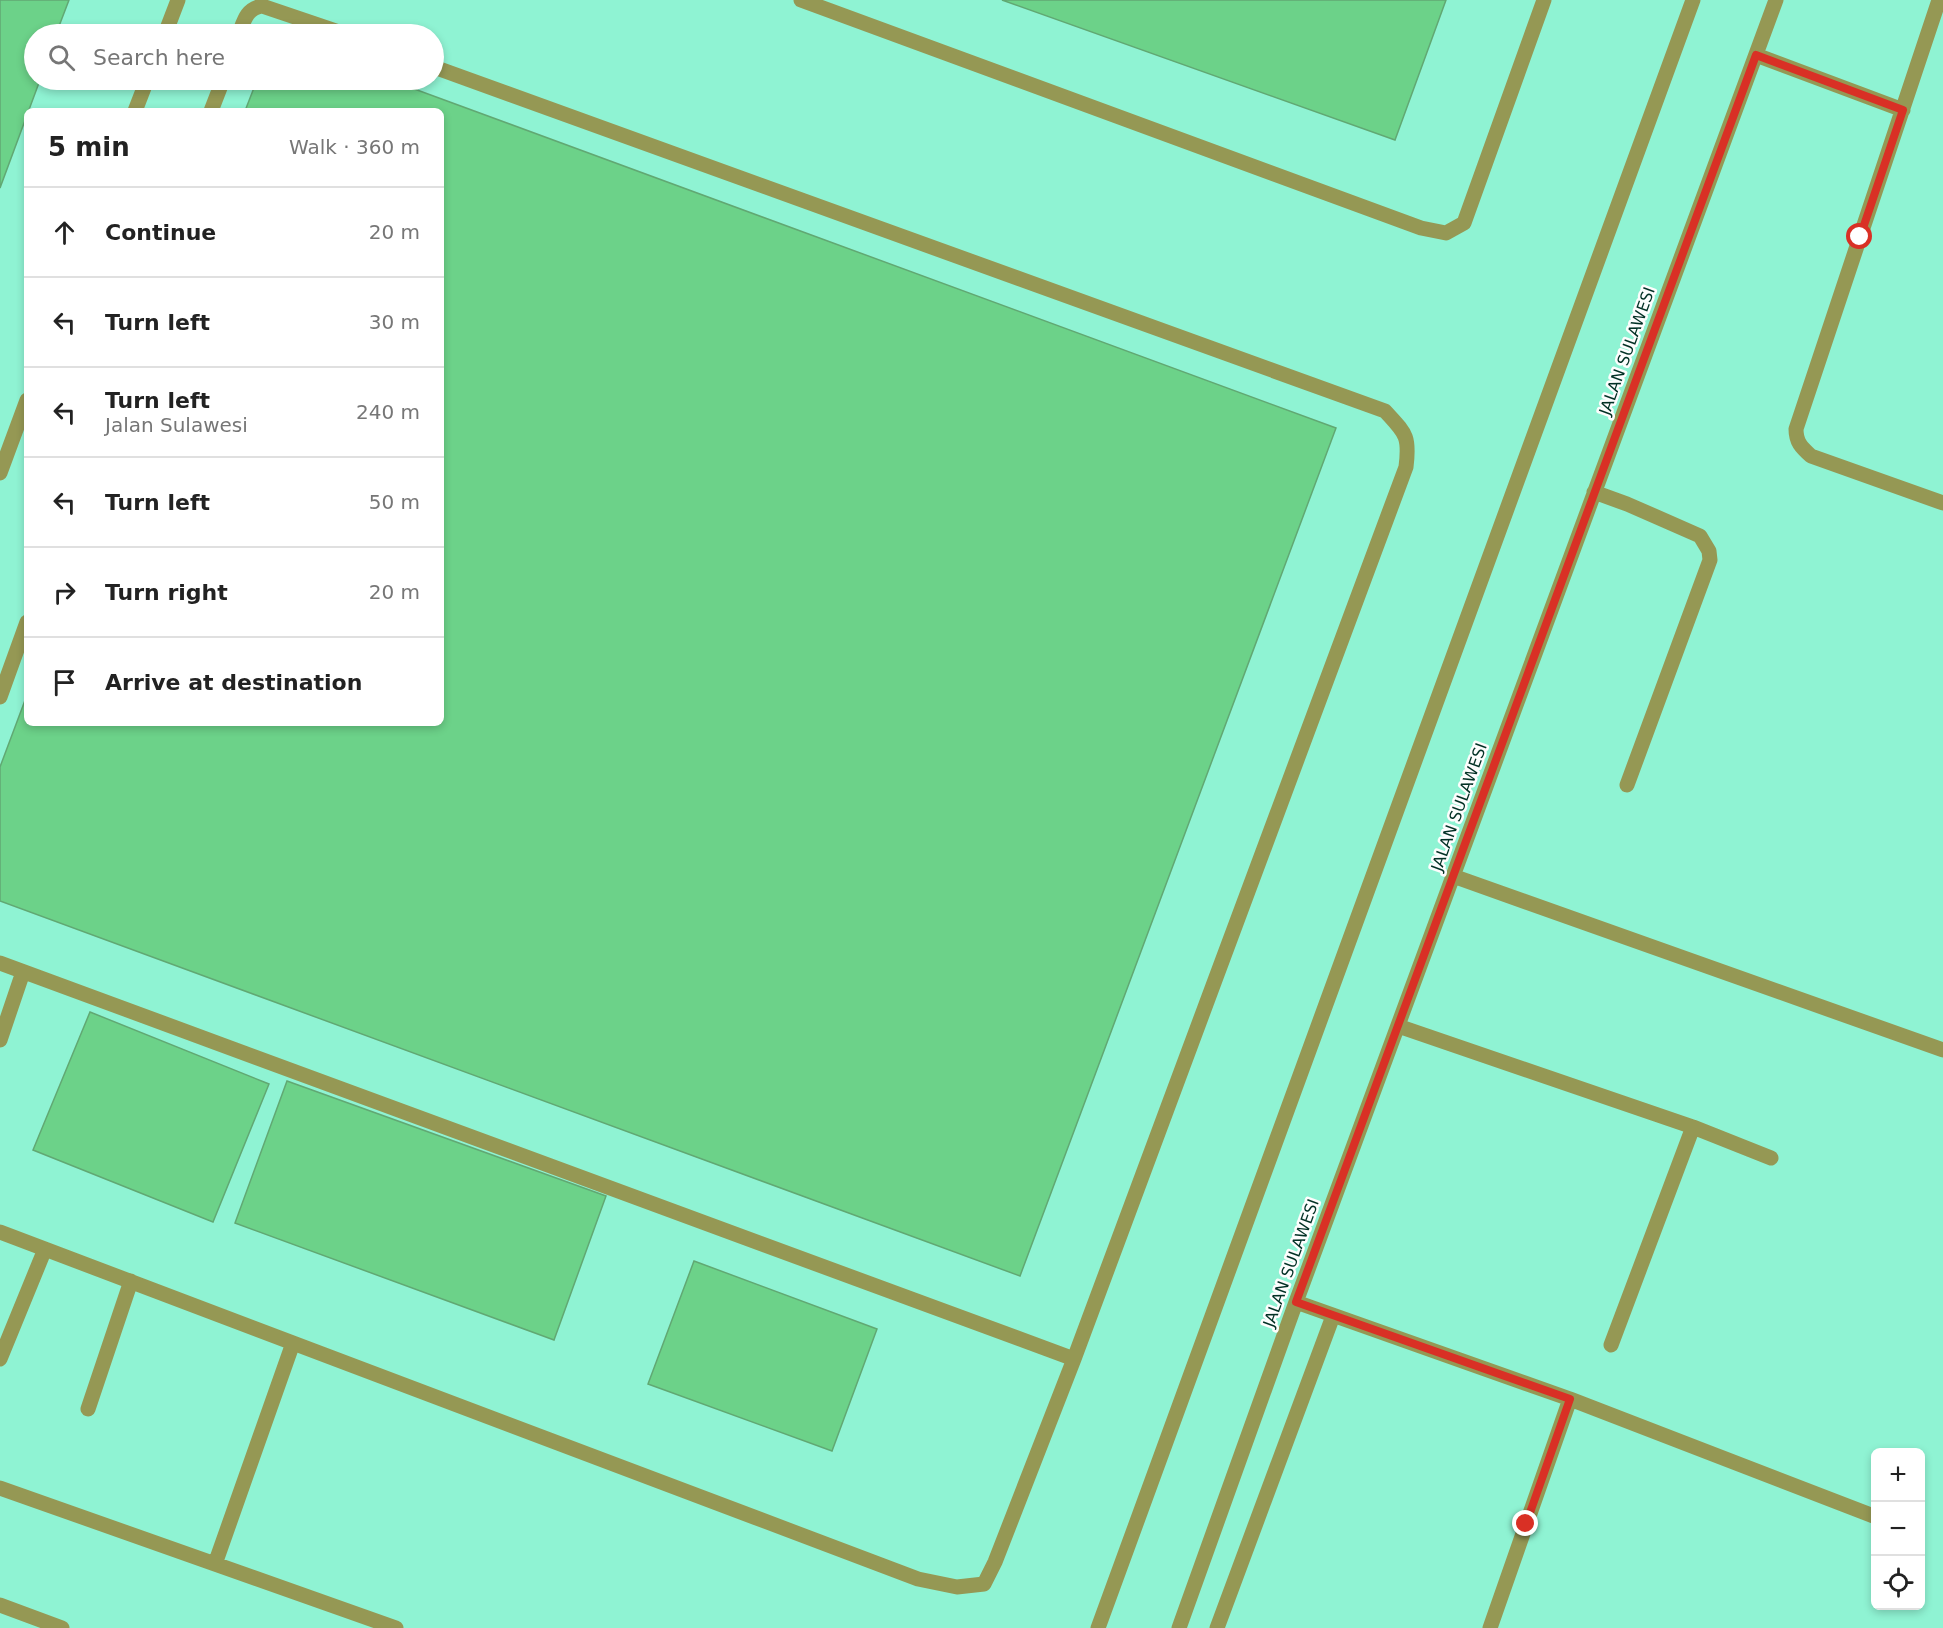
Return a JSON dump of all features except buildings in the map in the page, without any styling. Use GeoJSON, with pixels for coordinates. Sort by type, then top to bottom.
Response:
{"type":"FeatureCollection","features":[{"type":"Feature","properties":{"kind":"street"},"geometry":{"type":"LineString","coordinates":[[169,24],[178,0]]}},
{"type":"Feature","properties":{"kind":"street"},"geometry":{"type":"LineString","coordinates":[[801,0],[1421,228],[1446,233],[1464,223],[1544,0]]}},
{"type":"Feature","properties":{"kind":"street"},"geometry":{"type":"LineString","coordinates":[[1098,1628],[1693,0]]}},
{"type":"Feature","properties":{"kind":"street","name":"JALAN SULAWESI"},"geometry":{"type":"LineString","coordinates":[[1179,1628],[1296,1302],[1776,0]]}},
{"type":"Feature","properties":{"kind":"street"},"geometry":{"type":"LineString","coordinates":[[1939,0],[1796,429],[1796,438],[1800,446],[1811,456],[1943,503]]}},
{"type":"Feature","properties":{"kind":"street"},"geometry":{"type":"LineString","coordinates":[[243,24],[250,10],[262,6],[315,24]]}},
{"type":"Feature","properties":{"kind":"street"},"geometry":{"type":"LineString","coordinates":[[1756,55],[1903,110]]}},
{"type":"Feature","properties":{"kind":"street"},"geometry":{"type":"LineString","coordinates":[[0,1232],[918,1579],[957,1587],[984,1584],[992,1569],[1074,1359],[1406,466],[1408,450],[1406,434],[1385,411],[444,70]]}},
{"type":"Feature","properties":{"kind":"street"},"geometry":{"type":"LineString","coordinates":[[136,108],[143,90]]}},
{"type":"Feature","properties":{"kind":"street"},"geometry":{"type":"LineString","coordinates":[[212,108],[219,90]]}},
{"type":"Feature","properties":{"kind":"street"},"geometry":{"type":"LineString","coordinates":[[0,472],[24,408]]}},
{"type":"Feature","properties":{"kind":"street"},"geometry":{"type":"LineString","coordinates":[[1594,492],[1700,536],[1709,551],[1710,561],[1627,784]]}},
{"type":"Feature","properties":{"kind":"street"},"geometry":{"type":"LineString","coordinates":[[0,697],[24,630]]}},
{"type":"Feature","properties":{"kind":"street"},"geometry":{"type":"LineString","coordinates":[[1453,876],[1943,1050]]}},
{"type":"Feature","properties":{"kind":"street"},"geometry":{"type":"LineString","coordinates":[[0,963],[1074,1359]]}},
{"type":"Feature","properties":{"kind":"street"},"geometry":{"type":"LineString","coordinates":[[0,1040],[23,972]]}},
{"type":"Feature","properties":{"kind":"street"},"geometry":{"type":"LineString","coordinates":[[1398,1026],[1693,1126],[1771,1158]]}},
{"type":"Feature","properties":{"kind":"street"},"geometry":{"type":"LineString","coordinates":[[1611,1345],[1693,1126]]}},
{"type":"Feature","properties":{"kind":"street"},"geometry":{"type":"LineString","coordinates":[[0,1359],[45,1249]]}},
{"type":"Feature","properties":{"kind":"street"},"geometry":{"type":"LineString","coordinates":[[88,1409],[131,1281]]}},
{"type":"Feature","properties":{"kind":"street"},"geometry":{"type":"LineString","coordinates":[[1296,1302],[1570,1399],[1871,1515]]}},
{"type":"Feature","properties":{"kind":"street"},"geometry":{"type":"LineString","coordinates":[[1217,1628],[1334,1316]]}},
{"type":"Feature","properties":{"kind":"street"},"geometry":{"type":"LineString","coordinates":[[215,1564],[293,1343]]}},
{"type":"Feature","properties":{"kind":"street"},"geometry":{"type":"LineString","coordinates":[[1490,1628],[1570,1399]]}},
{"type":"Feature","properties":{"kind":"street"},"geometry":{"type":"LineString","coordinates":[[0,1488],[396,1628]]}},
{"type":"Feature","properties":{"kind":"street"},"geometry":{"type":"LineString","coordinates":[[0,1605],[62,1628]]}},
{"type":"Feature","properties":{"kind":"route"},"geometry":{"type":"LineString","coordinates":[[1526,1524],[1570,1399],[1296,1302],[1756,55],[1903,110],[1860,237]]}}]}
